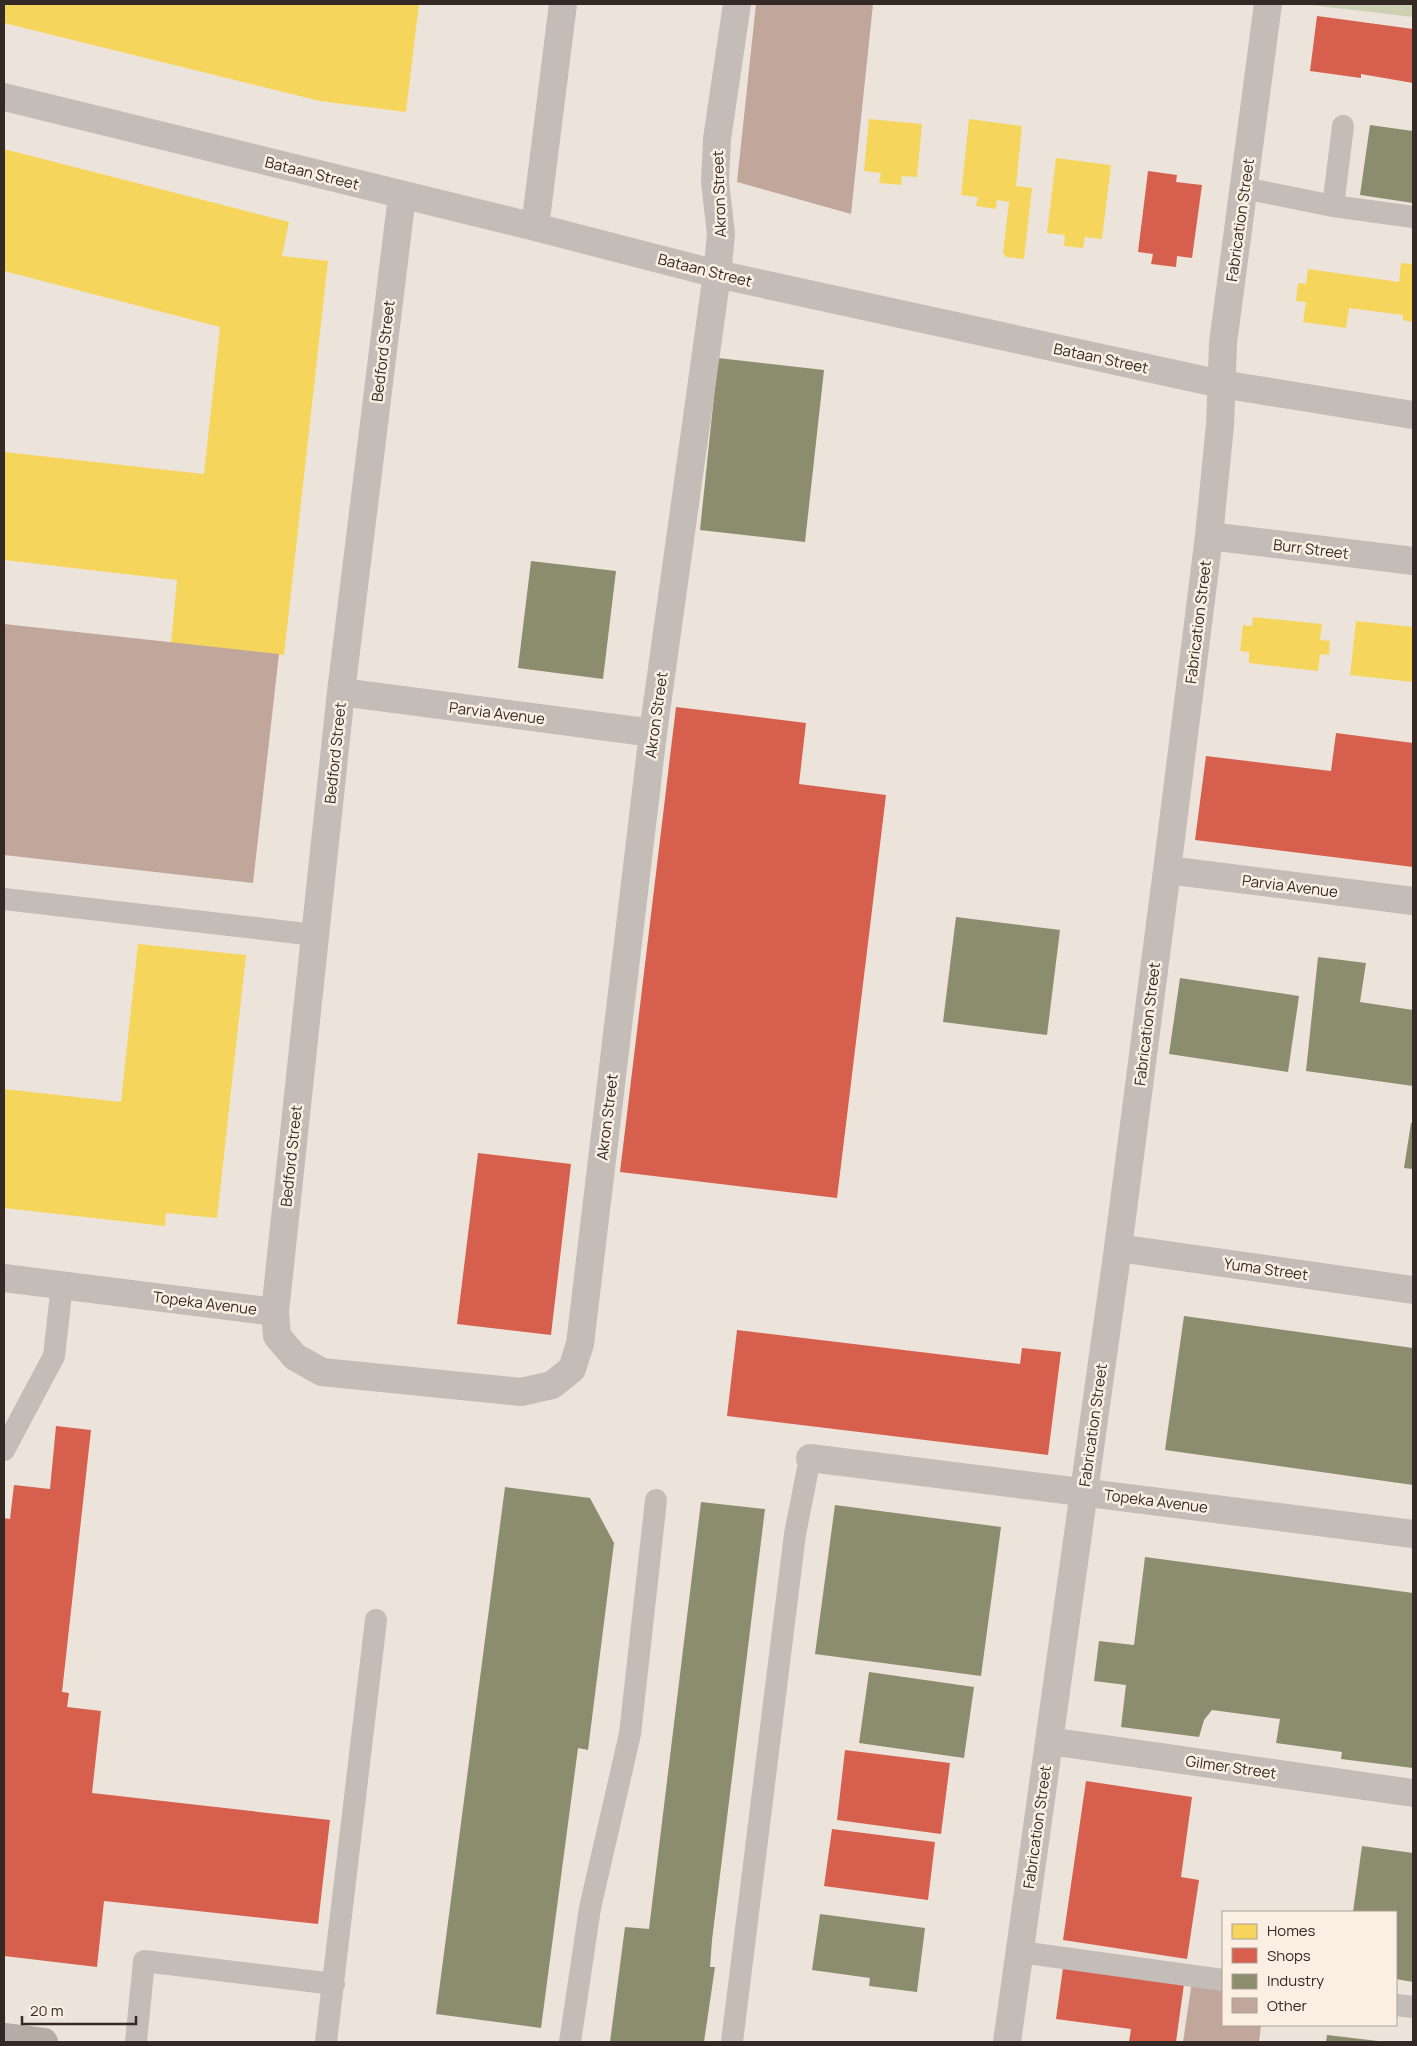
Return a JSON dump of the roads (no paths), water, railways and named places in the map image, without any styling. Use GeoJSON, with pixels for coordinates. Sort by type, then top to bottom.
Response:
{"type":"FeatureCollection","features":[{"type":"Feature","properties":{"kind":"main road"},"geometry":{"type":"LineString","coordinates":[[4,2036],[44,2042]]}},
{"type":"Feature","properties":{"kind":"street"},"geometry":{"type":"LineString","coordinates":[[535,227],[563,4]]}},
{"type":"Feature","properties":{"kind":"street","name":"Akron Street"},"geometry":{"type":"LineString","coordinates":[[521,1392],[552,1385],[572,1369],[580,1344],[653,733],[722,234],[715,182],[717,139],[737,4]]}},
{"type":"Feature","properties":{"kind":"street","name":"Fabrication Street"},"geometry":{"type":"LineString","coordinates":[[1007,2042],[1118,1248],[1167,870],[1220,425],[1223,344],[1268,4]]}},
{"type":"Feature","properties":{"kind":"street","name":"Bataan Street"},"geometry":{"type":"LineString","coordinates":[[4,97],[402,196],[535,227],[717,274],[1221,384],[1413,415]]}},
{"type":"Feature","properties":{"kind":"street","name":"Bedford Street"},"geometry":{"type":"LineString","coordinates":[[275,1312],[341,692],[402,196]]}},
{"type":"Feature","properties":{"kind":"street","name":"Burr Street"},"geometry":{"type":"LineString","coordinates":[[1208,536],[1413,561]]}},
{"type":"Feature","properties":{"kind":"street","name":"Parvia Avenue"},"geometry":{"type":"LineString","coordinates":[[341,692],[653,733]]}},
{"type":"Feature","properties":{"kind":"street","name":"Parvia Avenue"},"geometry":{"type":"LineString","coordinates":[[1167,870],[1413,901]]}},
{"type":"Feature","properties":{"kind":"street","name":"Yuma Street"},"geometry":{"type":"LineString","coordinates":[[1118,1248],[1413,1290]]}},
{"type":"Feature","properties":{"kind":"street","name":"Topeka Avenue"},"geometry":{"type":"LineString","coordinates":[[4,1278],[275,1312],[278,1336],[295,1357],[322,1372],[521,1392]]}},
{"type":"Feature","properties":{"kind":"street","name":"Topeka Avenue"},"geometry":{"type":"LineString","coordinates":[[810,1458],[1413,1534]]}},
{"type":"Feature","properties":{"kind":"street","name":"Gilmer Street"},"geometry":{"type":"LineString","coordinates":[[1048,1742],[1413,1793]]}},
{"type":"Feature","properties":{"kind":"lane"},"geometry":{"type":"LineString","coordinates":[[1333,206],[1343,126]]}},
{"type":"Feature","properties":{"kind":"lane"},"geometry":{"type":"LineString","coordinates":[[1244,188],[1333,206],[1413,217]]}},
{"type":"Feature","properties":{"kind":"lane"},"geometry":{"type":"LineString","coordinates":[[4,899],[315,935]]}},
{"type":"Feature","properties":{"kind":"lane"},"geometry":{"type":"LineString","coordinates":[[4,1450],[54,1356],[62,1285]]}},
{"type":"Feature","properties":{"kind":"lane"},"geometry":{"type":"LineString","coordinates":[[732,2042],[794,1534],[810,1458]]}},
{"type":"Feature","properties":{"kind":"lane"},"geometry":{"type":"LineString","coordinates":[[570,2042],[590,1908],[630,1734],[656,1500]]}},
{"type":"Feature","properties":{"kind":"lane"},"geometry":{"type":"LineString","coordinates":[[326,2042],[376,1620]]}},
{"type":"Feature","properties":{"kind":"lane"},"geometry":{"type":"LineString","coordinates":[[1020,1952],[1222,1980]]}},
{"type":"Feature","properties":{"kind":"lane"},"geometry":{"type":"LineString","coordinates":[[136,2042],[144,1961],[334,1984]]}},
{"type":"Feature","properties":{"kind":"lane"},"geometry":{"type":"LineString","coordinates":[[1397,2005],[1413,2007]]}}]}
